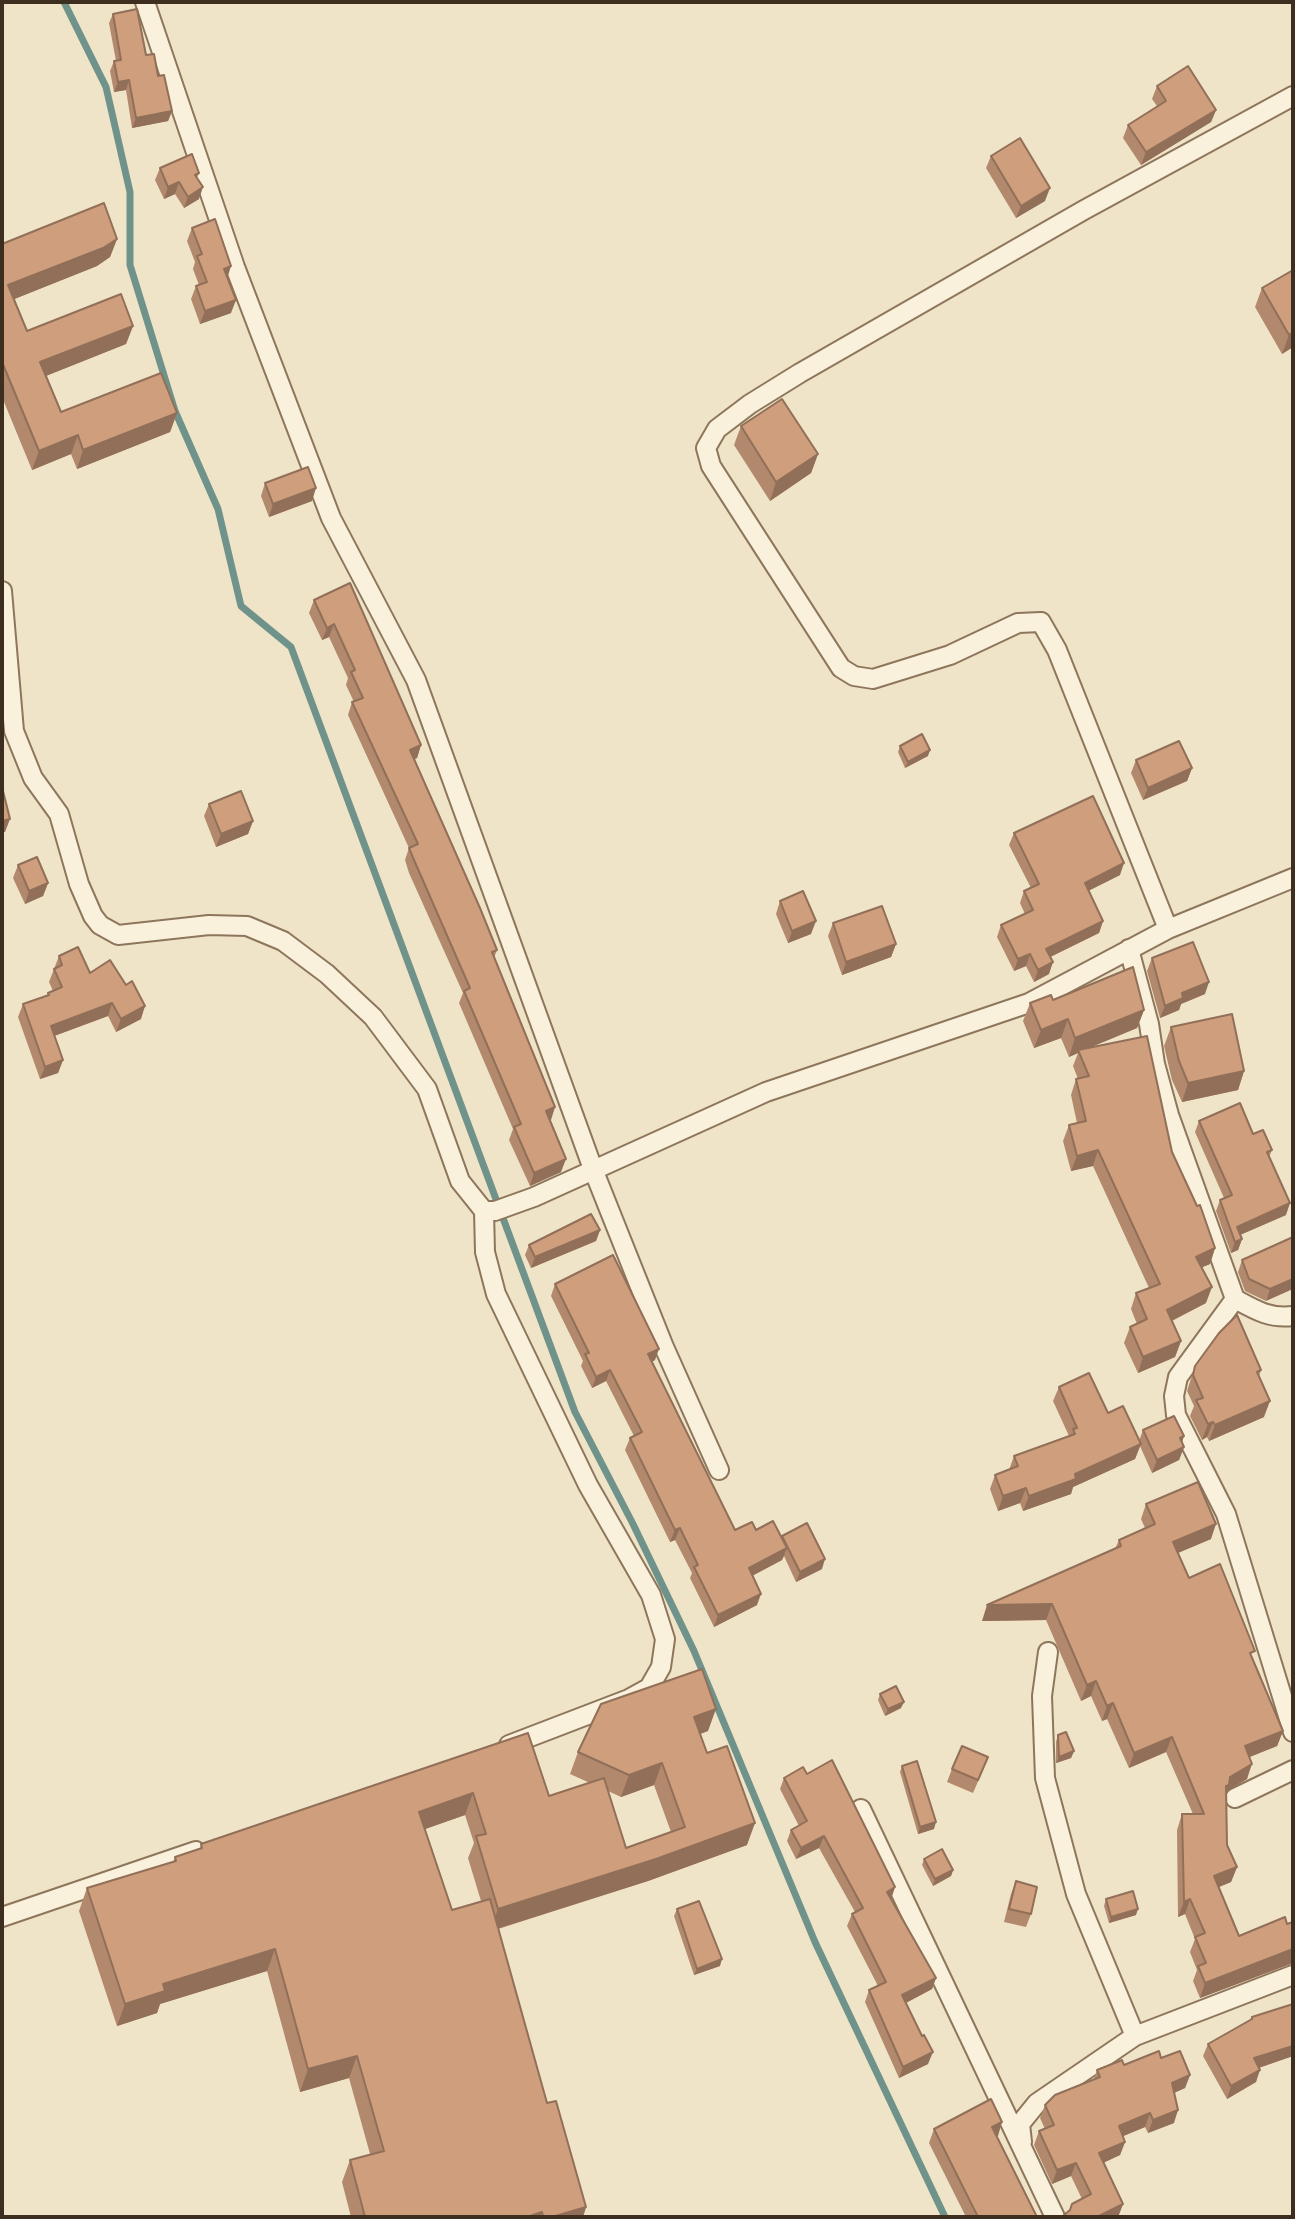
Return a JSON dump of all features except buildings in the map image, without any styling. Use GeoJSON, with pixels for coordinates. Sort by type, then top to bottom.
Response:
{"type":"FeatureCollection","features":[{"type":"Feature","properties":{"kind":"street"},"geometry":{"type":"LineString","coordinates":[[145,2],[235,267],[331,518],[416,680],[593,1169],[664,1347],[719,1470]]}},
{"type":"Feature","properties":{"kind":"street"},"geometry":{"type":"LineString","coordinates":[[1168,929],[1063,664],[1041,622],[1018,623],[950,655],[873,679],[854,676],[841,668],[773,566],[711,466],[706,448],[717,429],[800,373],[1084,210],[1293,96]]}},
{"type":"Feature","properties":{"kind":"street"},"geometry":{"type":"LineString","coordinates":[[2,591],[14,731],[33,778],[59,814],[79,884],[100,925],[118,935],[209,925],[247,926],[283,941],[316,965],[373,1017],[427,1089],[460,1181],[490,1211]]}},
{"type":"Feature","properties":{"kind":"street"},"geometry":{"type":"LineString","coordinates":[[490,1211],[534,1197],[766,1092],[1029,1003],[1168,929],[1293,878]]}},
{"type":"Feature","properties":{"kind":"street"},"geometry":{"type":"LineString","coordinates":[[1129,949],[1169,1115],[1235,1299],[1260,1313],[1293,1316]]}},
{"type":"Feature","properties":{"kind":"street"},"geometry":{"type":"LineString","coordinates":[[490,1211],[485,1252],[496,1294],[588,1485],[651,1595],[665,1639],[661,1667],[649,1688],[599,1711],[495,1750]]}},
{"type":"Feature","properties":{"kind":"street"},"geometry":{"type":"LineString","coordinates":[[1235,1299],[1178,1377],[1174,1396],[1176,1415],[1226,1514],[1293,1732]]}},
{"type":"Feature","properties":{"kind":"street"},"geometry":{"type":"LineString","coordinates":[[1048,1652],[1042,1696],[1045,1778],[1076,1894],[1135,2036]]}},
{"type":"Feature","properties":{"kind":"street"},"geometry":{"type":"LineString","coordinates":[[1235,1798],[1293,1770]]}},
{"type":"Feature","properties":{"kind":"street"},"geometry":{"type":"LineString","coordinates":[[861,1809],[1055,2217]]}},
{"type":"Feature","properties":{"kind":"street"},"geometry":{"type":"LineString","coordinates":[[2,1917],[213,1846]]}},
{"type":"Feature","properties":{"kind":"street"},"geometry":{"type":"LineString","coordinates":[[1022,2146],[1020,2124],[1037,2103],[1135,2036],[1293,1975]]}},
{"type":"Feature","properties":{"kind":"waterway"},"geometry":{"type":"LineString","coordinates":[[64,2],[106,87],[130,192],[130,265],[175,411],[218,509],[241,606],[291,647],[575,1412],[694,1651],[815,1942],[945,2217]]}}]}
